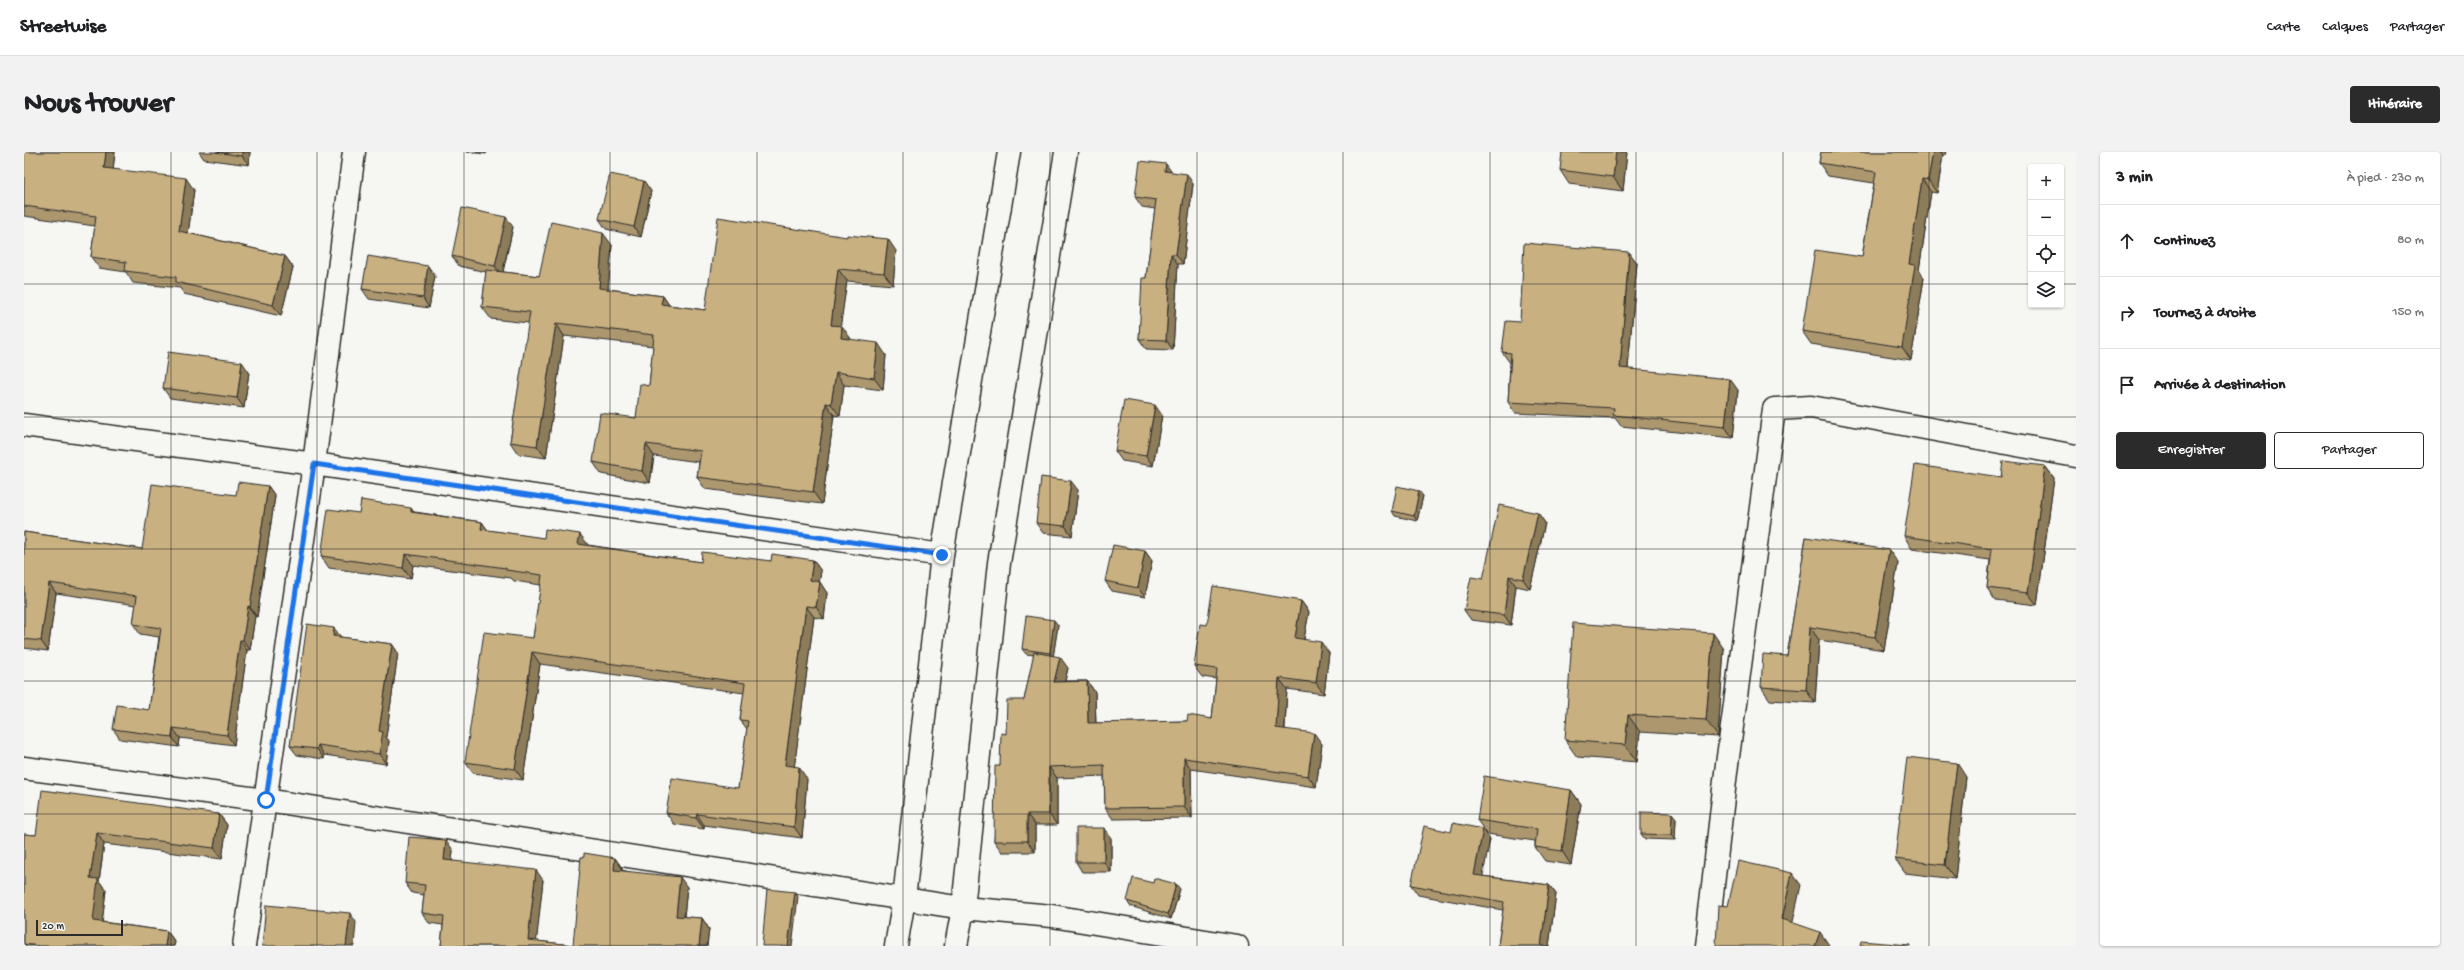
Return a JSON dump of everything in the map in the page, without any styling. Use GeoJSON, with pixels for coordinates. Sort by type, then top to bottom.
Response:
{"type":"FeatureCollection","features":[{"type":"Feature","properties":{"kind":"main road"},"geometry":{"type":"LineString","coordinates":[[244,946],[314,464],[354,152]]}},
{"type":"Feature","properties":{"kind":"main road"},"geometry":{"type":"LineString","coordinates":[[896,946],[904,899],[942,555],[1009,152]]}},
{"type":"Feature","properties":{"kind":"main road"},"geometry":{"type":"LineString","coordinates":[[956,946],[963,908],[999,563],[1066,152]]}},
{"type":"Feature","properties":{"kind":"main road"},"geometry":{"type":"LineString","coordinates":[[1706,946],[1726,772],[1774,409],[1811,408],[2076,456]]}},
{"type":"Feature","properties":{"kind":"main road"},"geometry":{"type":"LineString","coordinates":[[24,425],[314,464],[942,555]]}},
{"type":"Feature","properties":{"kind":"main road"},"geometry":{"type":"LineString","coordinates":[[24,768],[266,800],[963,908],[1052,916],[1237,946]]}},
{"type":"Feature","properties":{"kind":"building"},"geometry":{"type":"Polygon","coordinates":[[[24,152],[106,152],[104,168],[186,178],[179,231],[285,256],[273,305],[176,282],[176,277],[125,271],[126,262],[91,257],[96,216],[24,206],[24,152]]]}},
{"type":"Feature","properties":{"kind":"building"},"geometry":{"type":"Polygon","coordinates":[[[216,152],[242,152],[242,156],[216,152]]]}},
{"type":"Feature","properties":{"kind":"building"},"geometry":{"type":"Polygon","coordinates":[[[1562,152],[1616,152],[1613,177],[1560,170],[1562,152]]]}},
{"type":"Feature","properties":{"kind":"building"},"geometry":{"type":"Polygon","coordinates":[[[1821,152],[1933,152],[1928,180],[1922,179],[1909,264],[1915,265],[1902,347],[1802,331],[1815,250],[1862,257],[1876,172],[1819,163],[1821,152]]]}},
{"type":"Feature","properties":{"kind":"building"},"geometry":{"type":"Polygon","coordinates":[[[1140,161],[1166,164],[1165,171],[1187,174],[1176,254],[1171,254],[1166,340],[1139,339],[1142,278],[1146,278],[1156,200],[1135,197],[1140,161]]]}},
{"type":"Feature","properties":{"kind":"building"},"geometry":{"type":"Polygon","coordinates":[[[610,174],[644,181],[634,227],[599,219],[610,174]]]}},
{"type":"Feature","properties":{"kind":"building"},"geometry":{"type":"Polygon","coordinates":[[[462,208],[506,217],[495,266],[452,256],[462,208]]]}},
{"type":"Feature","properties":{"kind":"building"},"geometry":{"type":"Polygon","coordinates":[[[718,217],[847,237],[847,235],[888,239],[884,273],[838,269],[831,325],[842,326],[841,338],[878,343],[874,378],[836,372],[831,404],[826,403],[813,492],[697,477],[701,451],[646,444],[642,471],[593,462],[600,413],[636,418],[640,384],[649,386],[654,335],[556,323],[537,446],[510,442],[530,312],[482,307],[486,270],[539,276],[551,222],[603,233],[599,288],[663,296],[661,304],[705,310],[718,217]]]}},
{"type":"Feature","properties":{"kind":"building"},"geometry":{"type":"Polygon","coordinates":[[[1524,243],[1629,252],[1620,368],[1730,379],[1725,427],[1613,415],[1614,408],[1508,402],[1511,353],[1502,352],[1506,321],[1520,322],[1524,243]]]}},
{"type":"Feature","properties":{"kind":"building"},"geometry":{"type":"Polygon","coordinates":[[[368,256],[428,266],[423,298],[362,289],[368,256]]]}},
{"type":"Feature","properties":{"kind":"building"},"geometry":{"type":"Polygon","coordinates":[[[168,352],[242,362],[237,398],[163,388],[168,352]]]}},
{"type":"Feature","properties":{"kind":"building"},"geometry":{"type":"Polygon","coordinates":[[[1124,400],[1155,405],[1146,456],[1115,451],[1124,400]]]}},
{"type":"Feature","properties":{"kind":"building"},"geometry":{"type":"Polygon","coordinates":[[[2003,461],[2045,466],[2028,593],[1987,588],[1992,549],[1904,536],[1915,465],[2001,477],[2003,461]]]}},
{"type":"Feature","properties":{"kind":"building"},"geometry":{"type":"Polygon","coordinates":[[[1041,477],[1071,481],[1065,526],[1036,523],[1041,477]]]}},
{"type":"Feature","properties":{"kind":"building"},"geometry":{"type":"Polygon","coordinates":[[[238,482],[268,486],[250,607],[248,606],[243,640],[240,640],[227,735],[173,728],[172,737],[113,729],[117,705],[149,710],[161,628],[133,624],[137,596],[49,583],[41,641],[24,639],[24,532],[142,549],[152,484],[236,495],[238,482]]]}},
{"type":"Feature","properties":{"kind":"building"},"geometry":{"type":"Polygon","coordinates":[[[1397,486],[1419,491],[1414,516],[1392,511],[1397,486]]]}},
{"type":"Feature","properties":{"kind":"building"},"geometry":{"type":"Polygon","coordinates":[[[361,500],[411,508],[411,512],[482,522],[481,529],[544,538],[545,529],[580,534],[578,544],[701,562],[702,552],[771,561],[772,554],[813,560],[810,580],[820,582],[816,607],[806,606],[785,765],[799,767],[794,827],[697,814],[696,818],[666,813],[672,778],[738,788],[748,721],[740,720],[745,683],[532,652],[515,769],[465,762],[484,632],[533,638],[542,575],[506,570],[506,568],[405,554],[403,568],[321,556],[328,509],[359,513],[361,500]]]}},
{"type":"Feature","properties":{"kind":"building"},"geometry":{"type":"Polygon","coordinates":[[[1499,505],[1538,513],[1523,579],[1509,576],[1504,615],[1464,610],[1471,577],[1483,579],[1499,505]]]}},
{"type":"Feature","properties":{"kind":"building"},"geometry":{"type":"Polygon","coordinates":[[[1806,537],[1889,550],[1875,637],[1810,627],[1806,690],[1761,687],[1763,654],[1787,656],[1806,537]]]}},
{"type":"Feature","properties":{"kind":"building"},"geometry":{"type":"Polygon","coordinates":[[[1113,545],[1145,551],[1138,588],[1105,581],[1113,545]]]}},
{"type":"Feature","properties":{"kind":"building"},"geometry":{"type":"Polygon","coordinates":[[[1213,586],[1301,601],[1295,638],[1321,642],[1316,683],[1279,678],[1276,728],[1314,733],[1308,776],[1184,758],[1184,807],[1105,808],[1104,765],[1049,767],[1049,814],[1027,814],[1027,841],[994,841],[995,766],[1000,766],[1001,733],[1006,734],[1007,700],[1024,700],[1034,652],[1060,657],[1054,682],[1087,681],[1088,723],[1187,721],[1188,715],[1212,719],[1217,669],[1194,666],[1200,624],[1207,625],[1213,586]]]}},
{"type":"Feature","properties":{"kind":"building"},"geometry":{"type":"Polygon","coordinates":[[[1026,616],[1054,620],[1050,653],[1022,649],[1026,616]]]}},
{"type":"Feature","properties":{"kind":"building"},"geometry":{"type":"Polygon","coordinates":[[[1573,623],[1713,633],[1706,720],[1628,715],[1625,745],[1565,740],[1573,623]]]}},
{"type":"Feature","properties":{"kind":"building"},"geometry":{"type":"Polygon","coordinates":[[[307,624],[334,628],[333,636],[392,644],[379,731],[383,732],[379,754],[318,745],[317,749],[290,746],[307,624]]]}},
{"type":"Feature","properties":{"kind":"building"},"geometry":{"type":"Polygon","coordinates":[[[1907,757],[1957,763],[1945,865],[1895,859],[1907,757]]]}},
{"type":"Feature","properties":{"kind":"building"},"geometry":{"type":"Polygon","coordinates":[[[1484,776],[1571,790],[1562,851],[1535,847],[1537,829],[1477,820],[1484,776]]]}},
{"type":"Feature","properties":{"kind":"building"},"geometry":{"type":"Polygon","coordinates":[[[42,790],[219,814],[214,848],[97,833],[90,878],[98,879],[93,921],[167,931],[165,946],[40,946],[24,944],[24,834],[36,835],[42,790]]]}},
{"type":"Feature","properties":{"kind":"building"},"geometry":{"type":"Polygon","coordinates":[[[1641,812],[1672,813],[1671,835],[1641,834],[1641,812]]]}},
{"type":"Feature","properties":{"kind":"building"},"geometry":{"type":"Polygon","coordinates":[[[1453,823],[1483,829],[1474,875],[1549,885],[1541,946],[1498,946],[1504,902],[1411,885],[1424,826],[1451,832],[1453,823]]]}},
{"type":"Feature","properties":{"kind":"building"},"geometry":{"type":"Polygon","coordinates":[[[1076,828],[1104,828],[1104,862],[1076,862],[1076,828]]]}},
{"type":"Feature","properties":{"kind":"building"},"geometry":{"type":"Polygon","coordinates":[[[409,837],[446,840],[444,860],[536,870],[528,940],[573,945],[581,857],[584,857],[584,853],[615,858],[614,870],[680,877],[676,916],[702,918],[699,946],[441,946],[444,916],[422,913],[425,885],[405,883],[409,837]]]}},
{"type":"Feature","properties":{"kind":"building"},"geometry":{"type":"Polygon","coordinates":[[[1738,861],[1792,873],[1782,919],[1820,932],[1815,946],[1716,946],[1718,905],[1728,906],[1738,861]]]}},
{"type":"Feature","properties":{"kind":"building"},"geometry":{"type":"Polygon","coordinates":[[[1133,878],[1153,883],[1154,878],[1176,884],[1168,914],[1127,901],[1133,878]]]}},
{"type":"Feature","properties":{"kind":"building"},"geometry":{"type":"Polygon","coordinates":[[[767,889],[795,892],[788,946],[762,946],[767,889]]]}},
{"type":"Feature","properties":{"kind":"building"},"geometry":{"type":"Polygon","coordinates":[[[266,905],[350,913],[346,946],[262,946],[266,905]]]}},
{"type":"Feature","properties":{"kind":"building"},"geometry":{"type":"Polygon","coordinates":[[[1861,941],[1910,945],[1910,946],[1860,946],[1861,941]]]}},
{"type":"Feature","properties":{"kind":"route"},"geometry":{"type":"LineString","coordinates":[[266,800],[314,464],[942,555]]}}]}
